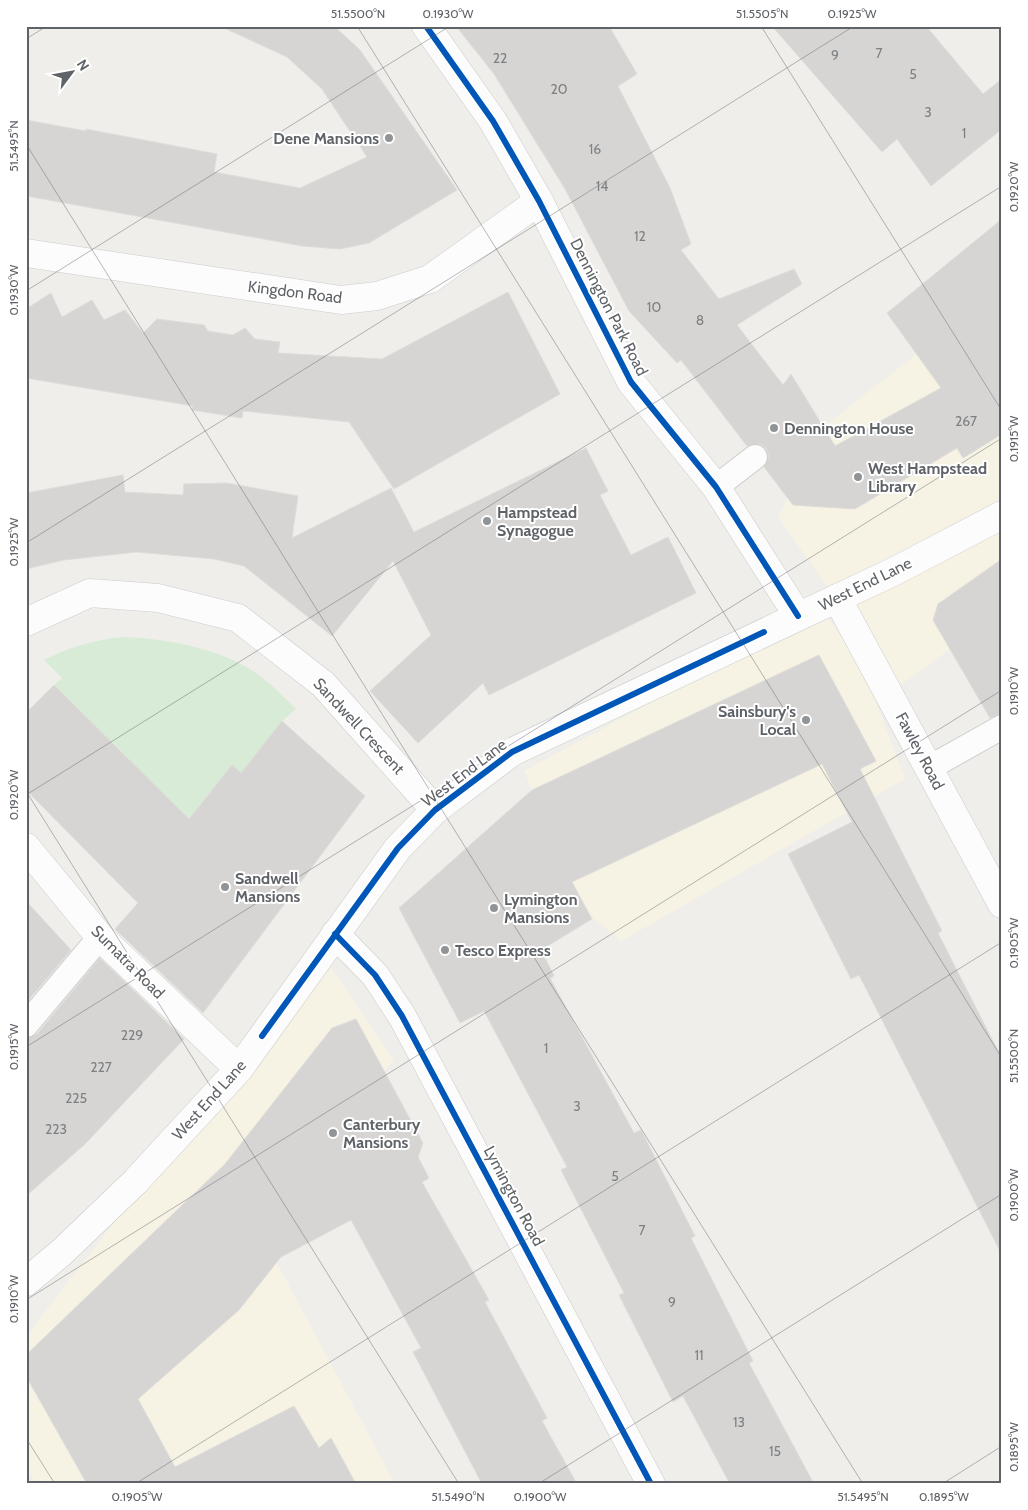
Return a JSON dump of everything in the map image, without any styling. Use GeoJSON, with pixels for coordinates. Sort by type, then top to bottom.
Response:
{"type":"FeatureCollection","features":[{"type":"Feature","properties":{"kind":"street","name":"Dennington Park Road"},"geometry":{"type":"LineString","coordinates":[[426,26],[493,121],[539,201],[631,382],[716,487],[798,616]]}},
{"type":"Feature","properties":{"kind":"street","name":"Kingdon Road"},"geometry":{"type":"LineString","coordinates":[[26,253],[341,300],[377,296],[430,279],[539,201]]}},
{"type":"Feature","properties":{"kind":"street","name":"West End Lane"},"geometry":{"type":"LineString","coordinates":[[26,1282],[62,1252],[135,1182],[239,1069],[398,848],[435,810],[512,752],[895,571],[1002,515]]}},
{"type":"Feature","properties":{"kind":"street","name":"Sandwell Crescent"},"geometry":{"type":"LineString","coordinates":[[26,622],[90,593],[158,598],[238,618],[323,684],[435,810]]}},
{"type":"Feature","properties":{"kind":"street","name":"Fawley Road"},"geometry":{"type":"LineString","coordinates":[[837,598],[1002,904]]}},
{"type":"Feature","properties":{"kind":"street","name":"Sumatra Road"},"geometry":{"type":"LineString","coordinates":[[26,847],[100,937],[239,1069]]}},
{"type":"Feature","properties":{"kind":"street","name":"Lymington Road"},"geometry":{"type":"LineString","coordinates":[[335,934],[375,975],[402,1016],[651,1484]]}},
{"type":"Feature","properties":{"kind":"lane"},"geometry":{"type":"LineString","coordinates":[[716,487],[755,457]]}},
{"type":"Feature","properties":{"kind":"lane"},"geometry":{"type":"LineString","coordinates":[[929,768],[1002,728]]}},
{"type":"Feature","properties":{"kind":"lane"},"geometry":{"type":"LineString","coordinates":[[26,1025],[100,937]]}},
{"type":"Feature","properties":{"kind":"shaded area"},"geometry":{"type":"Polygon","coordinates":[[[1002,287],[1002,611],[898,687],[778,517],[825,426],[1002,287]]]}},
{"type":"Feature","properties":{"kind":"shaded area"},"geometry":{"type":"Polygon","coordinates":[[[823,613],[856,650],[905,779],[621,941],[589,914],[569,876],[524,771],[772,638],[823,613]]]}},
{"type":"Feature","properties":{"kind":"shaded area"},"geometry":{"type":"Polygon","coordinates":[[[321,953],[394,1061],[247,1202],[279,1267],[395,1484],[36,1484],[26,1467],[26,1337],[321,953]]]}},
{"type":"Feature","properties":{"kind":"green space"},"geometry":{"type":"Polygon","coordinates":[[[123,637],[176,643],[228,658],[259,675],[296,709],[282,721],[241,773],[232,765],[168,845],[179,809],[153,784],[146,791],[138,769],[113,742],[105,750],[54,685],[62,678],[44,660],[82,645],[123,637]]]}},
{"type":"Feature","properties":{"kind":"building"},"geometry":{"type":"Polygon","coordinates":[[[220,26],[334,26],[360,50],[457,190],[369,243],[340,249],[302,246],[26,196],[26,120],[86,131],[86,129],[217,154],[214,172],[300,188],[367,157],[322,89],[287,57],[220,26]]]}},
{"type":"Feature","properties":{"kind":"building"},"geometry":{"type":"Polygon","coordinates":[[[456,26],[609,26],[637,74],[618,86],[670,188],[691,244],[681,250],[719,299],[794,269],[802,284],[737,325],[783,385],[791,374],[835,446],[941,388],[887,313],[1002,219],[1002,434],[963,458],[957,448],[855,509],[793,505],[764,467],[769,456],[766,448],[760,444],[747,446],[681,360],[677,363],[629,311],[565,189],[494,74],[456,26]]]}},
{"type":"Feature","properties":{"kind":"building"},"geometry":{"type":"Polygon","coordinates":[[[772,26],[926,26],[983,94],[1002,79],[1002,129],[931,186],[897,139],[882,152],[772,26]]]}},
{"type":"Feature","properties":{"kind":"building"},"geometry":{"type":"Polygon","coordinates":[[[508,292],[560,394],[394,489],[349,422],[243,411],[242,418],[192,410],[193,406],[26,378],[26,309],[51,293],[62,317],[92,300],[104,320],[125,310],[143,333],[157,319],[204,325],[208,331],[233,335],[245,328],[255,339],[280,342],[278,353],[382,359],[508,292]]]}},
{"type":"Feature","properties":{"kind":"building"},"geometry":{"type":"Polygon","coordinates":[[[586,448],[608,491],[600,495],[631,555],[668,537],[696,593],[489,695],[483,683],[418,743],[370,691],[431,635],[393,561],[332,636],[244,566],[214,559],[137,552],[64,560],[26,569],[26,493],[123,475],[125,492],[183,495],[184,484],[227,483],[298,496],[292,538],[391,488],[414,532],[586,448]]]}},
{"type":"Feature","properties":{"kind":"building"},"geometry":{"type":"Polygon","coordinates":[[[1002,559],[1002,713],[990,718],[933,620],[938,604],[1002,559]]]}},
{"type":"Feature","properties":{"kind":"building"},"geometry":{"type":"Polygon","coordinates":[[[819,655],[876,761],[860,769],[942,931],[938,933],[1002,1059],[1002,1255],[859,975],[851,979],[788,854],[852,822],[822,764],[572,882],[592,919],[541,950],[554,976],[550,978],[634,1133],[641,1130],[695,1236],[691,1238],[753,1361],[749,1363],[814,1484],[730,1484],[683,1396],[673,1402],[619,1295],[624,1293],[561,1170],[567,1167],[484,1011],[460,1023],[399,908],[532,790],[819,655]]]}},
{"type":"Feature","properties":{"kind":"building","name":"Sandwell Mansions"},"geometry":{"type":"Polygon","coordinates":[[[54,685],[189,819],[232,765],[241,773],[282,721],[365,796],[203,1013],[115,929],[138,903],[26,790],[26,713],[54,685]]]}},
{"type":"Feature","properties":{"kind":"building"},"geometry":{"type":"Polygon","coordinates":[[[26,901],[71,950],[26,1003],[26,901]]]}},
{"type":"Feature","properties":{"kind":"building"},"geometry":{"type":"Polygon","coordinates":[[[100,958],[184,1039],[85,1144],[26,1196],[26,1038],[37,1034],[100,958]]]}},
{"type":"Feature","properties":{"kind":"building"},"geometry":{"type":"Polygon","coordinates":[[[356,1019],[423,1143],[418,1157],[429,1178],[422,1182],[489,1300],[485,1302],[547,1418],[542,1421],[577,1484],[482,1484],[413,1352],[421,1348],[351,1220],[281,1257],[239,1310],[138,1399],[175,1467],[294,1406],[319,1448],[331,1438],[356,1484],[87,1484],[26,1376],[26,1355],[225,1164],[332,1028],[356,1019]]]}},
{"type":"Feature","properties":{"kind":"cycle path"},"geometry":{"type":"LineString","coordinates":[[426,26],[493,121],[539,201],[631,382],[716,487],[798,616]]}},
{"type":"Feature","properties":{"kind":"cycle path"},"geometry":{"type":"LineString","coordinates":[[262,1036],[398,848],[435,810],[512,752],[764,632]]}},
{"type":"Feature","properties":{"kind":"cycle path"},"geometry":{"type":"LineString","coordinates":[[335,934],[375,975],[402,1016],[651,1484]]}},
{"type":"Feature","properties":{"kind":"place","name":"Dene Mansions"},"geometry":{"type":"Point","coordinates":[389,138]}},
{"type":"Feature","properties":{"kind":"place","name":"Dennington House"},"geometry":{"type":"Point","coordinates":[774,428]}},
{"type":"Feature","properties":{"kind":"place","name":"West Hampstead Library"},"geometry":{"type":"Point","coordinates":[858,477]}},
{"type":"Feature","properties":{"kind":"place","name":"Hampstead Synagogue"},"geometry":{"type":"Point","coordinates":[487,521]}},
{"type":"Feature","properties":{"kind":"place","name":"Sainsbury's Local"},"geometry":{"type":"Point","coordinates":[806,720]}},
{"type":"Feature","properties":{"kind":"place","name":"Sandwell Mansions"},"geometry":{"type":"Point","coordinates":[225,887]}},
{"type":"Feature","properties":{"kind":"place","name":"Lymington Mansions"},"geometry":{"type":"Point","coordinates":[494,908]}},
{"type":"Feature","properties":{"kind":"place","name":"Tesco Express"},"geometry":{"type":"Point","coordinates":[445,950]}},
{"type":"Feature","properties":{"kind":"place","name":"Canterbury Mansions"},"geometry":{"type":"Point","coordinates":[333,1133]}}]}
